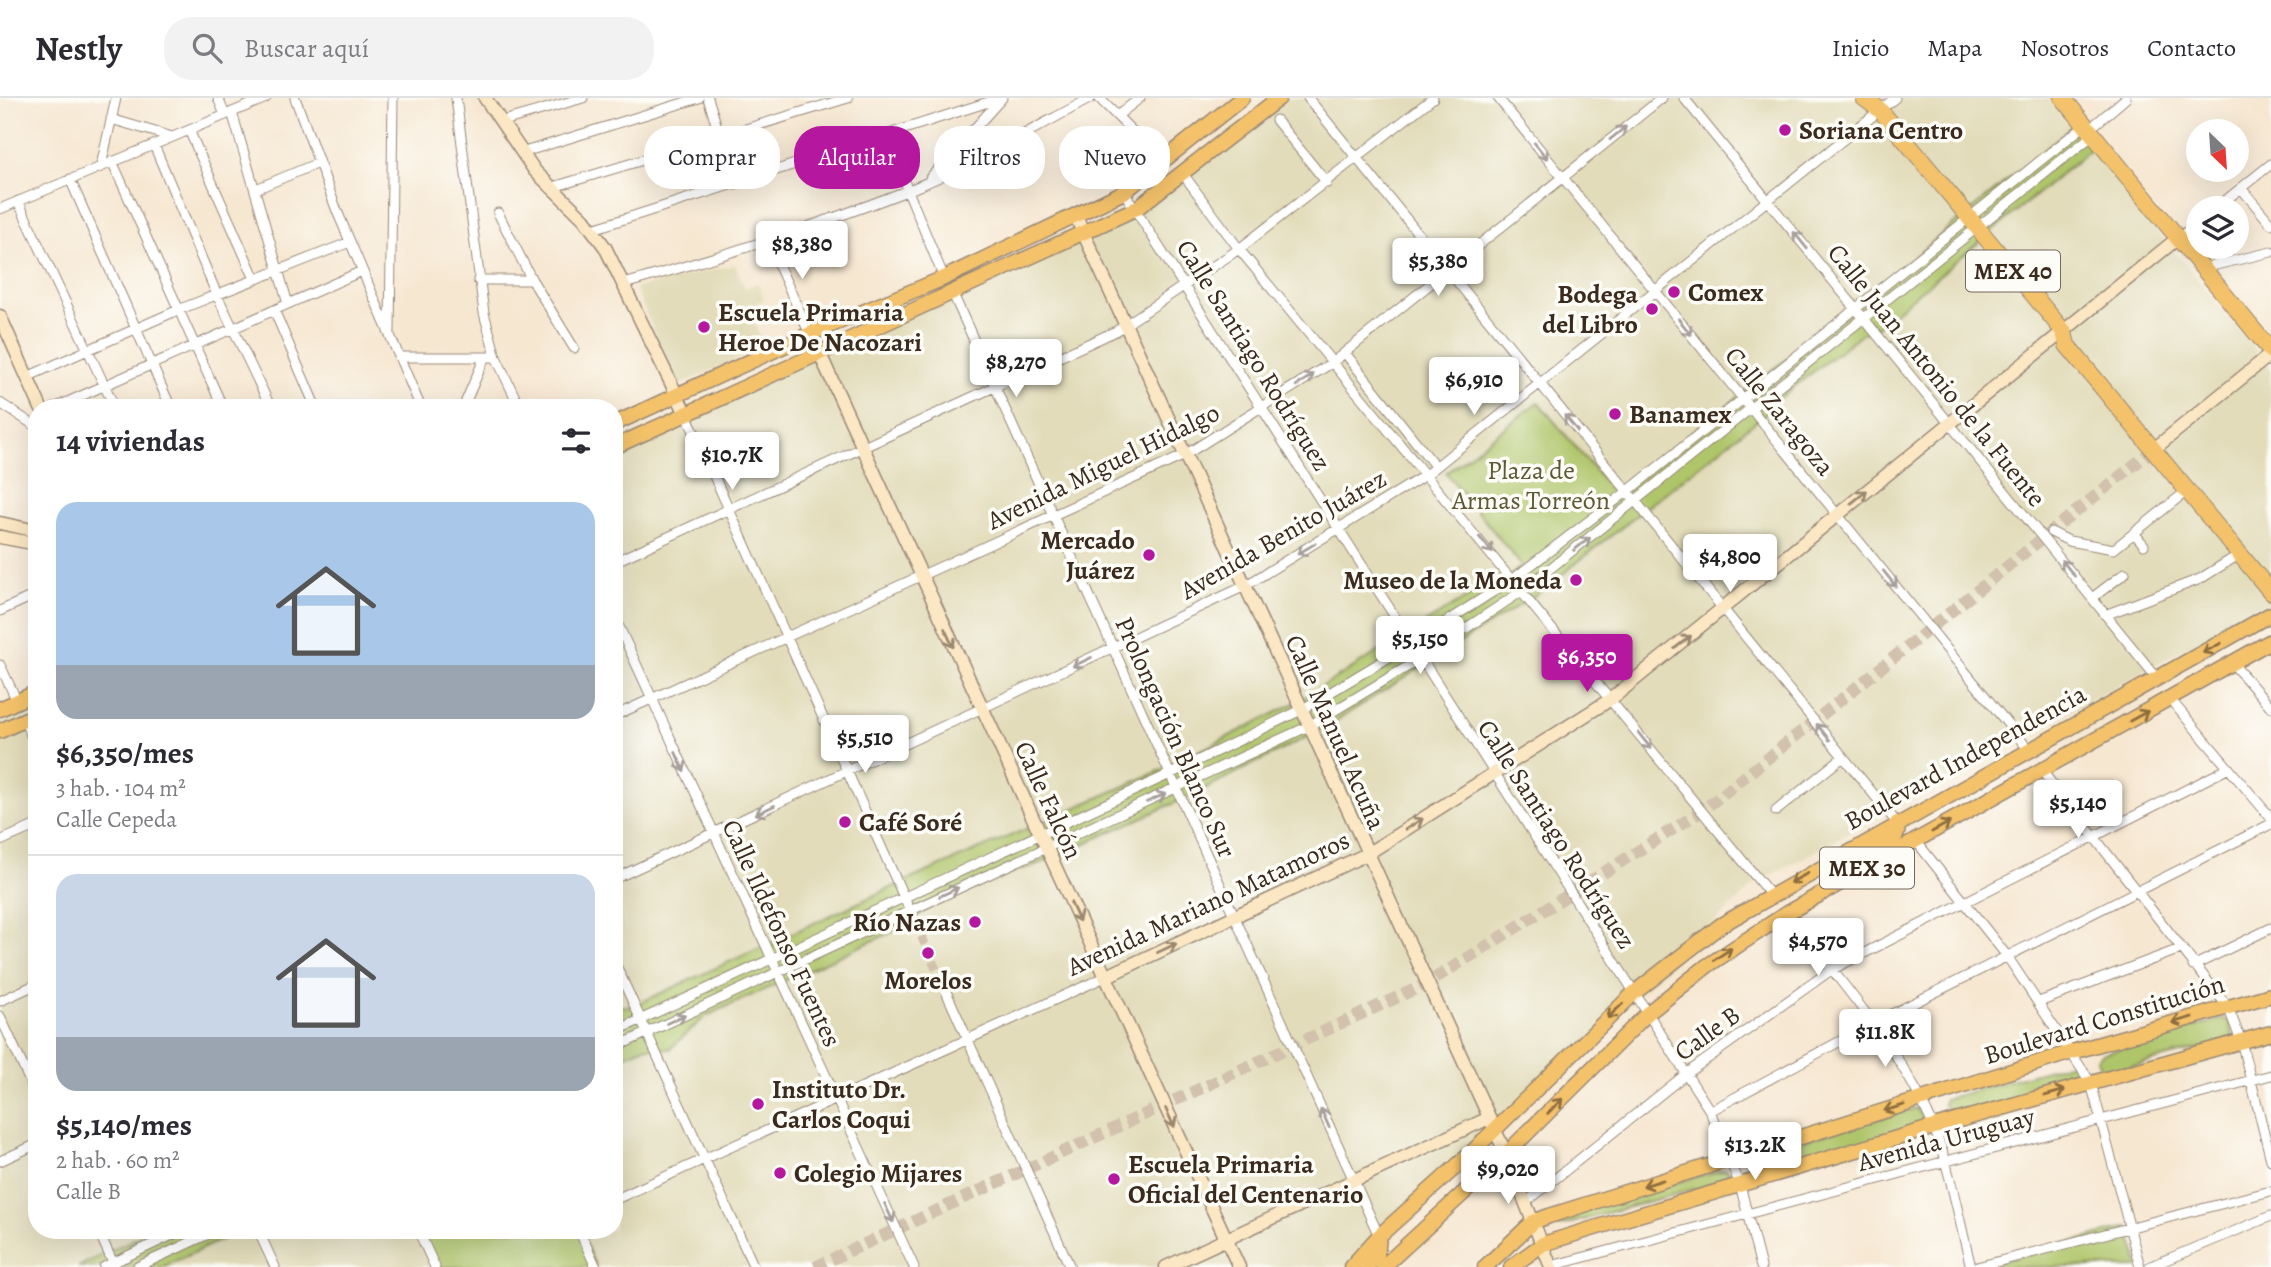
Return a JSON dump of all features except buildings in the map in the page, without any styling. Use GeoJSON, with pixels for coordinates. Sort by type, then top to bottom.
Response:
{"type":"FeatureCollection","features":[{"type":"Feature","properties":{"kind":"highway","name":"MEX 40"},"geometry":{"type":"LineString","coordinates":[[1864,98],[1880,110],[1973,222],[2063,332],[2067,345],[2271,592]]}},
{"type":"Feature","properties":{"kind":"highway"},"geometry":{"type":"LineString","coordinates":[[2063,98],[2091,129],[2271,353]]}},
{"type":"Feature","properties":{"kind":"main road"},"geometry":{"type":"LineString","coordinates":[[1170,158],[1242,98]]}},
{"type":"Feature","properties":{"kind":"main road"},"geometry":{"type":"LineString","coordinates":[[623,443],[1137,208],[1279,98]]}},
{"type":"Feature","properties":{"kind":"main road"},"geometry":{"type":"LineString","coordinates":[[623,420],[810,334],[944,278],[1076,217],[1128,189]]}},
{"type":"Feature","properties":{"kind":"main road","name":"Boulevard Independencia"},"geometry":{"type":"LineString","coordinates":[[1351,1267],[1491,1124],[1634,993],[1721,925],[1770,894],[2271,614]]}},
{"type":"Feature","properties":{"kind":"main road","name":"Boulevard Independencia"},"geometry":{"type":"LineString","coordinates":[[1390,1264],[1648,1013],[1707,965],[1787,913],[2271,641]]}},
{"type":"Feature","properties":{"kind":"main road"},"geometry":{"type":"LineString","coordinates":[[0,709],[28,696]]}},
{"type":"Feature","properties":{"kind":"main road"},"geometry":{"type":"LineString","coordinates":[[0,731],[28,718]]}},
{"type":"Feature","properties":{"kind":"main road"},"geometry":{"type":"LineString","coordinates":[[2042,771],[2036,762],[2038,755],[2074,732],[2081,720]]}},
{"type":"Feature","properties":{"kind":"main road"},"geometry":{"type":"LineString","coordinates":[[1849,878],[1853,864],[1893,841],[1898,833],[1897,823]]}},
{"type":"Feature","properties":{"kind":"main road","name":"Boulevard Constitución"},"geometry":{"type":"LineString","coordinates":[[1485,1267],[1533,1222],[2072,1052],[2271,995]]}},
{"type":"Feature","properties":{"kind":"main road"},"geometry":{"type":"LineString","coordinates":[[1511,1267],[1543,1244],[1934,1127],[2271,1033]]}},
{"type":"Feature","properties":{"kind":"main road"},"geometry":{"type":"LineString","coordinates":[[1367,1267],[1377,1255],[1379,1236]]}},
{"type":"Feature","properties":{"kind":"street"},"geometry":{"type":"LineString","coordinates":[[101,166],[116,98]]}},
{"type":"Feature","properties":{"kind":"street"},"geometry":{"type":"LineString","coordinates":[[219,98],[228,113],[256,189],[288,304]]}},
{"type":"Feature","properties":{"kind":"street"},"geometry":{"type":"LineString","coordinates":[[0,209],[266,98]]}},
{"type":"Feature","properties":{"kind":"street"},"geometry":{"type":"LineString","coordinates":[[295,98],[350,242],[417,399]]}},
{"type":"Feature","properties":{"kind":"street"},"geometry":{"type":"LineString","coordinates":[[390,336],[393,98]]}},
{"type":"Feature","properties":{"kind":"street"},"geometry":{"type":"LineString","coordinates":[[456,98],[478,280],[489,338],[516,399]]}},
{"type":"Feature","properties":{"kind":"street"},"geometry":{"type":"LineString","coordinates":[[485,98],[521,153],[550,188],[593,229],[624,284],[686,414],[916,924]]}},
{"type":"Feature","properties":{"kind":"street"},"geometry":{"type":"LineString","coordinates":[[500,122],[583,98]]}},
{"type":"Feature","properties":{"kind":"street"},"geometry":{"type":"LineString","coordinates":[[521,153],[699,98]]}},
{"type":"Feature","properties":{"kind":"street"},"geometry":{"type":"LineString","coordinates":[[708,98],[716,126]]}},
{"type":"Feature","properties":{"kind":"street"},"geometry":{"type":"LineString","coordinates":[[758,126],[848,98]]}},
{"type":"Feature","properties":{"kind":"street"},"geometry":{"type":"LineString","coordinates":[[913,126],[1001,98]]}},
{"type":"Feature","properties":{"kind":"street"},"geometry":{"type":"LineString","coordinates":[[976,126],[1001,98]]}},
{"type":"Feature","properties":{"kind":"street"},"geometry":{"type":"LineString","coordinates":[[1038,126],[1091,98]]}},
{"type":"Feature","properties":{"kind":"street"},"geometry":{"type":"LineString","coordinates":[[1099,98],[1127,126]]}},
{"type":"Feature","properties":{"kind":"street"},"geometry":{"type":"LineString","coordinates":[[1117,116],[1140,98]]}},
{"type":"Feature","properties":{"kind":"street"},"geometry":{"type":"LineString","coordinates":[[1308,98],[1897,823]]}},
{"type":"Feature","properties":{"kind":"street"},"geometry":{"type":"LineString","coordinates":[[623,558],[995,388],[1126,325],[1240,249],[1433,98]]}},
{"type":"Feature","properties":{"kind":"street","name":"Calle Zaragoza"},"geometry":{"type":"LineString","coordinates":[[1498,98],[2029,750]]}},
{"type":"Feature","properties":{"kind":"street","name":"Avenida Miguel Hidalgo"},"geometry":{"type":"LineString","coordinates":[[623,712],[1185,455],[1333,362],[1662,98]]}},
{"type":"Feature","properties":{"kind":"street","name":"Calle Juan Antonio de la Fuente"},"geometry":{"type":"LineString","coordinates":[[1684,98],[2157,678]]}},
{"type":"Feature","properties":{"kind":"street","name":"Avenida Benito Juárez"},"geometry":{"type":"LineString","coordinates":[[623,875],[1245,586],[1339,529],[1427,474],[1895,98]]}},
{"type":"Feature","properties":{"kind":"street"},"geometry":{"type":"LineString","coordinates":[[623,1044],[910,911],[1170,774],[1301,710],[1411,644],[1513,579],[1628,492],[1742,398],[1973,222],[2126,98]]}},
{"type":"Feature","properties":{"kind":"street"},"geometry":{"type":"LineString","coordinates":[[111,119],[172,137]]}},
{"type":"Feature","properties":{"kind":"street"},"geometry":{"type":"LineString","coordinates":[[1276,120],[1327,183]]}},
{"type":"Feature","properties":{"kind":"street"},"geometry":{"type":"LineString","coordinates":[[189,130],[256,279]]}},
{"type":"Feature","properties":{"kind":"street"},"geometry":{"type":"LineString","coordinates":[[154,145],[217,295],[235,327],[267,399]]}},
{"type":"Feature","properties":{"kind":"street"},"geometry":{"type":"LineString","coordinates":[[550,188],[644,160]]}},
{"type":"Feature","properties":{"kind":"street"},"geometry":{"type":"LineString","coordinates":[[112,162],[219,399]]}},
{"type":"Feature","properties":{"kind":"street"},"geometry":{"type":"LineString","coordinates":[[256,189],[318,163]]}},
{"type":"Feature","properties":{"kind":"street"},"geometry":{"type":"LineString","coordinates":[[2231,196],[2271,164]]}},
{"type":"Feature","properties":{"kind":"street"},"geometry":{"type":"LineString","coordinates":[[926,182],[934,173]]}},
{"type":"Feature","properties":{"kind":"street"},"geometry":{"type":"LineString","coordinates":[[1183,174],[1240,249],[1770,894]]}},
{"type":"Feature","properties":{"kind":"street"},"geometry":{"type":"LineString","coordinates":[[624,284],[767,240],[909,190],[934,178]]}},
{"type":"Feature","properties":{"kind":"street"},"geometry":{"type":"LineString","coordinates":[[70,179],[167,399]]}},
{"type":"Feature","properties":{"kind":"street"},"geometry":{"type":"LineString","coordinates":[[2241,188],[2271,224]]}},
{"type":"Feature","properties":{"kind":"street"},"geometry":{"type":"LineString","coordinates":[[593,229],[722,189]]}},
{"type":"Feature","properties":{"kind":"street"},"geometry":{"type":"LineString","coordinates":[[909,190],[944,278]]}},
{"type":"Feature","properties":{"kind":"street","name":"Calle Santiago Rodríguez"},"geometry":{"type":"LineString","coordinates":[[1124,192],[1137,208],[1264,407],[1420,659],[1710,1111],[1740,1185],[1761,1267]]}},
{"type":"Feature","properties":{"kind":"street"},"geometry":{"type":"LineString","coordinates":[[18,201],[111,399]]}},
{"type":"Feature","properties":{"kind":"street"},"geometry":{"type":"LineString","coordinates":[[498,213],[532,280],[574,348]]}},
{"type":"Feature","properties":{"kind":"street","name":"Calle Manuel Acuña"},"geometry":{"type":"LineString","coordinates":[[1076,217],[1506,1154],[1551,1267]]}},
{"type":"Feature","properties":{"kind":"street"},"geometry":{"type":"LineString","coordinates":[[623,1028],[904,898],[1177,789],[1309,726],[1420,659],[1522,591],[1864,318],[1973,222]]}},
{"type":"Feature","properties":{"kind":"street","name":"Avenida Mariano Matamoros"},"geometry":{"type":"LineString","coordinates":[[623,1196],[1105,977],[1367,854],[1611,699],[1724,610],[1837,514],[2186,232]]}},
{"type":"Feature","properties":{"kind":"street"},"geometry":{"type":"LineString","coordinates":[[767,240],[810,334]]}},
{"type":"Feature","properties":{"kind":"street"},"geometry":{"type":"LineString","coordinates":[[27,377],[178,310],[350,242]]}},
{"type":"Feature","properties":{"kind":"street"},"geometry":{"type":"LineString","coordinates":[[2203,268],[2271,252]]}},
{"type":"Feature","properties":{"kind":"street"},"geometry":{"type":"LineString","coordinates":[[75,399],[362,271]]}},
{"type":"Feature","properties":{"kind":"street"},"geometry":{"type":"LineString","coordinates":[[478,280],[532,280]]}},
{"type":"Feature","properties":{"kind":"street","name":"Prolongación Blanco Sur"},"geometry":{"type":"LineString","coordinates":[[953,294],[1379,1236]]}},
{"type":"Feature","properties":{"kind":"street"},"geometry":{"type":"LineString","coordinates":[[274,310],[312,399]]}},
{"type":"Feature","properties":{"kind":"street"},"geometry":{"type":"LineString","coordinates":[[0,316],[37,399]]}},
{"type":"Feature","properties":{"kind":"street","name":"Calle Falcón"},"geometry":{"type":"LineString","coordinates":[[819,352],[1238,1267]]}},
{"type":"Feature","properties":{"kind":"street"},"geometry":{"type":"LineString","coordinates":[[1345,353],[1436,466]]}},
{"type":"Feature","properties":{"kind":"street"},"geometry":{"type":"LineString","coordinates":[[2154,449],[2271,353]]}},
{"type":"Feature","properties":{"kind":"street"},"geometry":{"type":"LineString","coordinates":[[399,357],[496,357]]}},
{"type":"Feature","properties":{"kind":"street"},"geometry":{"type":"LineString","coordinates":[[467,399],[485,357]]}},
{"type":"Feature","properties":{"kind":"street"},"geometry":{"type":"LineString","coordinates":[[0,403],[28,421]]}},
{"type":"Feature","properties":{"kind":"street"},"geometry":{"type":"LineString","coordinates":[[2051,532],[2069,541],[2108,550],[2121,545],[2188,490]]}},
{"type":"Feature","properties":{"kind":"street"},"geometry":{"type":"LineString","coordinates":[[0,523],[28,529]]}},
{"type":"Feature","properties":{"kind":"street"},"geometry":{"type":"LineString","coordinates":[[2135,534],[2144,545]]}},
{"type":"Feature","properties":{"kind":"street"},"geometry":{"type":"LineString","coordinates":[[0,537],[28,542]]}},
{"type":"Feature","properties":{"kind":"street"},"geometry":{"type":"LineString","coordinates":[[2105,615],[2200,579],[2240,554]]}},
{"type":"Feature","properties":{"kind":"street"},"geometry":{"type":"LineString","coordinates":[[2092,598],[2125,573]]}},
{"type":"Feature","properties":{"kind":"street"},"geometry":{"type":"LineString","coordinates":[[0,611],[28,598]]}},
{"type":"Feature","properties":{"kind":"street","name":"Calle Ildefonso Fuentes"},"geometry":{"type":"LineString","coordinates":[[623,636],[776,973],[914,1267]]}},
{"type":"Feature","properties":{"kind":"street"},"geometry":{"type":"LineString","coordinates":[[2232,663],[2271,708]]}},
{"type":"Feature","properties":{"kind":"street"},"geometry":{"type":"LineString","coordinates":[[0,665],[17,701]]}},
{"type":"Feature","properties":{"kind":"street"},"geometry":{"type":"LineString","coordinates":[[2170,699],[2271,818]]}},
{"type":"Feature","properties":{"kind":"street"},"geometry":{"type":"LineString","coordinates":[[1776,811],[1843,757]]}},
{"type":"Feature","properties":{"kind":"street","name":"Calle B"},"geometry":{"type":"LineString","coordinates":[[1525,1203],[1686,1074],[1831,970],[2229,768]]}},
{"type":"Feature","properties":{"kind":"street"},"geometry":{"type":"LineString","coordinates":[[2042,771],[2138,890],[2193,966],[2228,1007],[2241,1041],[2271,1160]]}},
{"type":"Feature","properties":{"kind":"street"},"geometry":{"type":"LineString","coordinates":[[1710,1111],[1874,1023],[2271,824]]}},
{"type":"Feature","properties":{"kind":"street"},"geometry":{"type":"LineString","coordinates":[[0,841],[28,828]]}},
{"type":"Feature","properties":{"kind":"street"},"geometry":{"type":"LineString","coordinates":[[1916,841],[2007,956],[2091,1083],[2103,1119],[2140,1267]]}},
{"type":"Feature","properties":{"kind":"street"},"geometry":{"type":"LineString","coordinates":[[1787,913],[1874,1023],[1921,1099],[1934,1127],[1971,1267]]}},
{"type":"Feature","properties":{"kind":"street"},"geometry":{"type":"LineString","coordinates":[[2193,966],[2271,928]]}},
{"type":"Feature","properties":{"kind":"street"},"geometry":{"type":"LineString","coordinates":[[2039,1002],[2180,949]]}},
{"type":"Feature","properties":{"kind":"street"},"geometry":{"type":"LineString","coordinates":[[623,980],[754,1267]]}},
{"type":"Feature","properties":{"kind":"street"},"geometry":{"type":"LineString","coordinates":[[944,987],[1070,1267]]}},
{"type":"Feature","properties":{"kind":"street"},"geometry":{"type":"LineString","coordinates":[[0,1001],[28,988]]}},
{"type":"Feature","properties":{"kind":"street"},"geometry":{"type":"LineString","coordinates":[[0,1016],[28,1077]]}},
{"type":"Feature","properties":{"kind":"street","name":"Avenida Uruguay"},"geometry":{"type":"LineString","coordinates":[[1551,1267],[2271,1075]]}},
{"type":"Feature","properties":{"kind":"street"},"geometry":{"type":"LineString","coordinates":[[1166,1267],[1353,1180],[1491,1124]]}},
{"type":"Feature","properties":{"kind":"street"},"geometry":{"type":"LineString","coordinates":[[0,1161],[28,1148]]}},
{"type":"Feature","properties":{"kind":"street"},"geometry":{"type":"LineString","coordinates":[[1978,1267],[2271,1191]]}},
{"type":"Feature","properties":{"kind":"street"},"geometry":{"type":"LineString","coordinates":[[2150,1267],[2271,1216]]}},
{"type":"Feature","properties":{"kind":"street"},"geometry":{"type":"LineString","coordinates":[[101,1239],[110,1266],[165,1239]]}},
{"type":"Feature","properties":{"kind":"street"},"geometry":{"type":"LineString","coordinates":[[137,1267],[198,1239]]}},
{"type":"Feature","properties":{"kind":"street"},"geometry":{"type":"LineString","coordinates":[[262,1239],[275,1267]]}},
{"type":"Feature","properties":{"kind":"street"},"geometry":{"type":"LineString","coordinates":[[422,1239],[435,1267]]}},
{"type":"Feature","properties":{"kind":"street"},"geometry":{"type":"LineString","coordinates":[[583,1239],[596,1267]]}},
{"type":"Feature","properties":{"kind":"shaded area"},"geometry":{"type":"Polygon","coordinates":[[[1273,98],[2048,98],[2271,369],[2271,602],[1755,884],[1355,1267],[0,1267],[0,722],[28,710],[28,1239],[623,1239],[623,439],[1122,212],[1152,189],[1170,189],[1170,176],[1273,98]]]}},
{"type":"Feature","properties":{"kind":"shaded area","name":"Escuela Primaria Heroe De Nacozari"},"geometry":{"type":"Polygon","coordinates":[[[735,265],[745,288],[758,283],[764,299],[748,308],[764,346],[678,386],[635,288],[735,265]]]}},
{"type":"Feature","properties":{"kind":"green space","name":"Plaza de Armas Torreón"},"geometry":{"type":"Polygon","coordinates":[[[2079,121],[2097,144],[1877,327],[1861,334],[1771,405],[1769,411],[1536,595],[1323,729],[1192,795],[1041,863],[1000,876],[928,908],[910,924],[706,1016],[670,1049],[645,1047],[623,1056],[623,1007],[633,1006],[897,885],[1162,770],[1297,702],[1500,577],[1503,581],[1522,566],[1446,473],[1538,402],[1614,493],[1849,311],[2079,121]]]}},
{"type":"Feature","properties":{"kind":"green space"},"geometry":{"type":"Polygon","coordinates":[[[2222,1019],[2229,1021],[2233,1036],[2230,1041],[2103,1074],[2097,1059],[2101,1054],[2222,1019]]]}},
{"type":"Feature","properties":{"kind":"green space"},"geometry":{"type":"Polygon","coordinates":[[[2070,1063],[2075,1066],[2083,1080],[1951,1117],[1943,1103],[1945,1099],[2070,1063]]]}},
{"type":"Feature","properties":{"kind":"green space"},"geometry":{"type":"Polygon","coordinates":[[[1916,1108],[1925,1120],[1924,1126],[1764,1170],[1760,1170],[1755,1161],[1779,1147],[1916,1108]]]}},
{"type":"Feature","properties":{"kind":"green space"},"geometry":{"type":"Polygon","coordinates":[[[1725,1169],[1729,1171],[1728,1180],[1557,1227],[1555,1222],[1586,1208],[1725,1169]]]}},
{"type":"Feature","properties":{"kind":"green space"},"geometry":{"type":"Polygon","coordinates":[[[2128,1227],[2140,1267],[1980,1267],[2128,1227]]]}},
{"type":"Feature","properties":{"kind":"green space"},"geometry":{"type":"Polygon","coordinates":[[[134,1239],[223,1239],[163,1267],[78,1267],[134,1239]]]}},
{"type":"Feature","properties":{"kind":"green space"},"geometry":{"type":"Polygon","coordinates":[[[421,1239],[583,1239],[596,1267],[433,1267],[421,1239]]]}},
{"type":"Feature","properties":{"kind":"tunnel"},"geometry":{"type":"LineString","coordinates":[[815,1267],[1426,984],[1702,811],[2154,449]]}},
{"type":"Feature","properties":{"kind":"tunnel"},"geometry":{"type":"LineString","coordinates":[[916,924],[944,987]]}},
{"type":"Feature","properties":{"kind":"place","name":"Soriana Centro"},"geometry":{"type":"Point","coordinates":[1785,130]}},
{"type":"Feature","properties":{"kind":"place","name":"Comex"},"geometry":{"type":"Point","coordinates":[1674,292]}},
{"type":"Feature","properties":{"kind":"place","name":"Bodega del Libro"},"geometry":{"type":"Point","coordinates":[1652,309]}},
{"type":"Feature","properties":{"kind":"place","name":"Escuela Primaria Heroe De Nacozari"},"geometry":{"type":"Point","coordinates":[704,327]}},
{"type":"Feature","properties":{"kind":"place","name":"Banamex"},"geometry":{"type":"Point","coordinates":[1615,414]}},
{"type":"Feature","properties":{"kind":"place","name":"Mercado Juárez"},"geometry":{"type":"Point","coordinates":[1149,555]}},
{"type":"Feature","properties":{"kind":"place","name":"Museo de la Moneda"},"geometry":{"type":"Point","coordinates":[1576,580]}},
{"type":"Feature","properties":{"kind":"place","name":"Café Soré"},"geometry":{"type":"Point","coordinates":[845,822]}},
{"type":"Feature","properties":{"kind":"place","name":"Río Nazas"},"geometry":{"type":"Point","coordinates":[975,922]}},
{"type":"Feature","properties":{"kind":"place","name":"Morelos"},"geometry":{"type":"Point","coordinates":[928,953]}},
{"type":"Feature","properties":{"kind":"place","name":"Instituto Dr. Carlos Coqui"},"geometry":{"type":"Point","coordinates":[758,1104]}},
{"type":"Feature","properties":{"kind":"place","name":"Colegio Mijares"},"geometry":{"type":"Point","coordinates":[780,1173]}},
{"type":"Feature","properties":{"kind":"place","name":"Escuela Primaria Oficial del Centenario"},"geometry":{"type":"Point","coordinates":[1114,1179]}}]}
